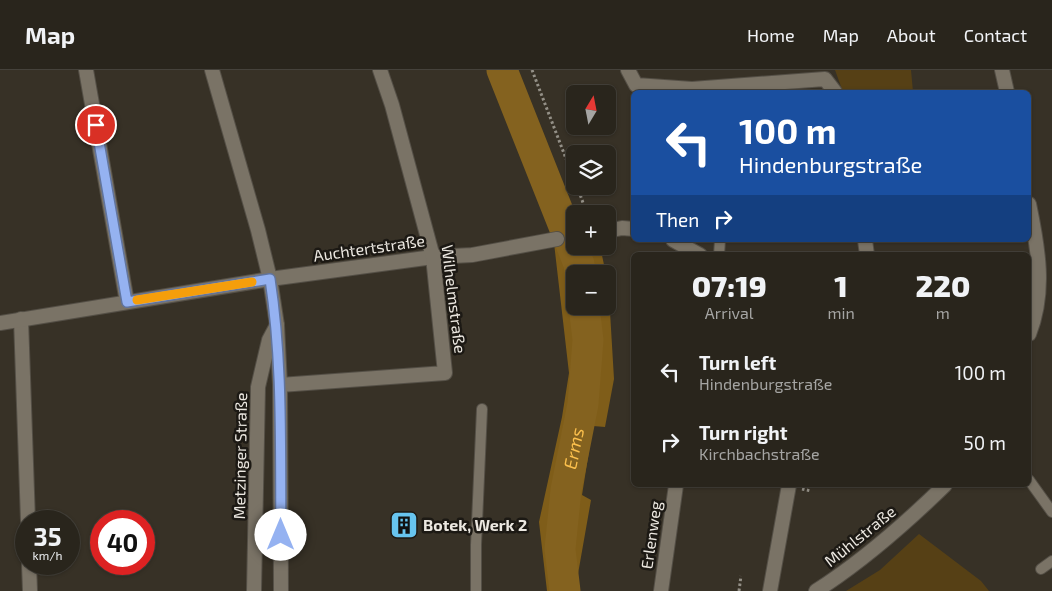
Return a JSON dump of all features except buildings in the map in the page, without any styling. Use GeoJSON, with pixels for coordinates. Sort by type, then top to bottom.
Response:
{"type":"FeatureCollection","features":[{"type":"Feature","properties":{"kind":"street"},"geometry":{"type":"LineString","coordinates":[[86,70],[127,302]]}},
{"type":"Feature","properties":{"kind":"street"},"geometry":{"type":"LineString","coordinates":[[212,70],[247,187],[270,279],[277,325],[280,385],[281,591]]}},
{"type":"Feature","properties":{"kind":"street","name":"Wilhelmstraße"},"geometry":{"type":"LineString","coordinates":[[280,385],[445,373],[433,257],[380,70]]}},
{"type":"Feature","properties":{"kind":"street"},"geometry":{"type":"LineString","coordinates":[[628,70],[637,89],[692,89],[825,75],[835,90]]}},
{"type":"Feature","properties":{"kind":"street"},"geometry":{"type":"LineString","coordinates":[[1002,70],[1007,90]]}},
{"type":"Feature","properties":{"kind":"street"},"geometry":{"type":"LineString","coordinates":[[1031,213],[1038,245],[1040,283],[1031,330]]}},
{"type":"Feature","properties":{"kind":"street"},"geometry":{"type":"LineString","coordinates":[[616,229],[631,229]]}},
{"type":"Feature","properties":{"kind":"street","name":"Wilhelmstraße"},"geometry":{"type":"LineString","coordinates":[[472,255],[557,239]]}},
{"type":"Feature","properties":{"kind":"street"},"geometry":{"type":"LineString","coordinates":[[677,242],[695,252]]}},
{"type":"Feature","properties":{"kind":"street","name":"Auchtertstraße"},"geometry":{"type":"LineString","coordinates":[[0,323],[270,279],[433,257],[472,255]]}},
{"type":"Feature","properties":{"kind":"street"},"geometry":{"type":"LineString","coordinates":[[21,319],[28,510]]}},
{"type":"Feature","properties":{"kind":"street","name":"Metzinger Straße"},"geometry":{"type":"LineString","coordinates":[[254,591],[258,386],[270,340],[277,325]]}},
{"type":"Feature","properties":{"kind":"street","name":"Erlenweg"},"geometry":{"type":"LineString","coordinates":[[661,591],[676,487]]}},
{"type":"Feature","properties":{"kind":"street"},"geometry":{"type":"LineString","coordinates":[[770,591],[789,487]]}},
{"type":"Feature","properties":{"kind":"street","name":"Mühlstraße"},"geometry":{"type":"LineString","coordinates":[[816,591],[848,570],[915,514],[943,487]]}},
{"type":"Feature","properties":{"kind":"street"},"geometry":{"type":"LineString","coordinates":[[29,575],[30,591]]}},
{"type":"Feature","properties":{"kind":"lane"},"geometry":{"type":"LineString","coordinates":[[476,591],[476,545],[482,408]]}},
{"type":"Feature","properties":{"kind":"lane"},"geometry":{"type":"LineString","coordinates":[[1031,483],[1052,512]]}},
{"type":"Feature","properties":{"kind":"lane"},"geometry":{"type":"LineString","coordinates":[[1042,569],[1052,561]]}},
{"type":"Feature","properties":{"kind":"path"},"geometry":{"type":"LineString","coordinates":[[532,70],[566,159]]}},
{"type":"Feature","properties":{"kind":"path"},"geometry":{"type":"LineString","coordinates":[[739,591],[741,576]]}},
{"type":"Feature","properties":{"kind":"shaded area"},"geometry":{"type":"Polygon","coordinates":[[[835,70],[911,70],[913,90],[842,90],[835,70]]]}},
{"type":"Feature","properties":{"kind":"shaded area"},"geometry":{"type":"Polygon","coordinates":[[[566,241],[566,255],[602,255],[604,265],[566,265],[566,315],[610,315],[614,379],[605,427],[593,426],[582,495],[591,500],[575,591],[547,591],[539,522],[562,417],[569,373],[554,243],[566,241]]]}},
{"type":"Feature","properties":{"kind":"shaded area"},"geometry":{"type":"Polygon","coordinates":[[[919,534],[981,581],[989,591],[846,591],[880,570],[919,534]]]}},
{"type":"Feature","properties":{"kind":"waterway","name":"Erms"},"geometry":{"type":"LineString","coordinates":[[502,70],[579,265]]}},
{"type":"Feature","properties":{"kind":"waterway","name":"Erms"},"geometry":{"type":"LineString","coordinates":[[565,591],[560,549],[566,490],[583,404],[588,340],[585,315]]}},
{"type":"Feature","properties":{"kind":"slow traffic"},"geometry":{"type":"LineString","coordinates":[[137,300],[252,282]]}},
{"type":"Feature","properties":{"kind":"place","name":"Botek, Werk 2"},"geometry":{"type":"Point","coordinates":[404,525]}},
{"type":"Feature","properties":{"kind":"route"},"geometry":{"type":"LineString","coordinates":[[96,125],[127,302],[270,279],[277,325],[280,385],[281,535]]}}]}
